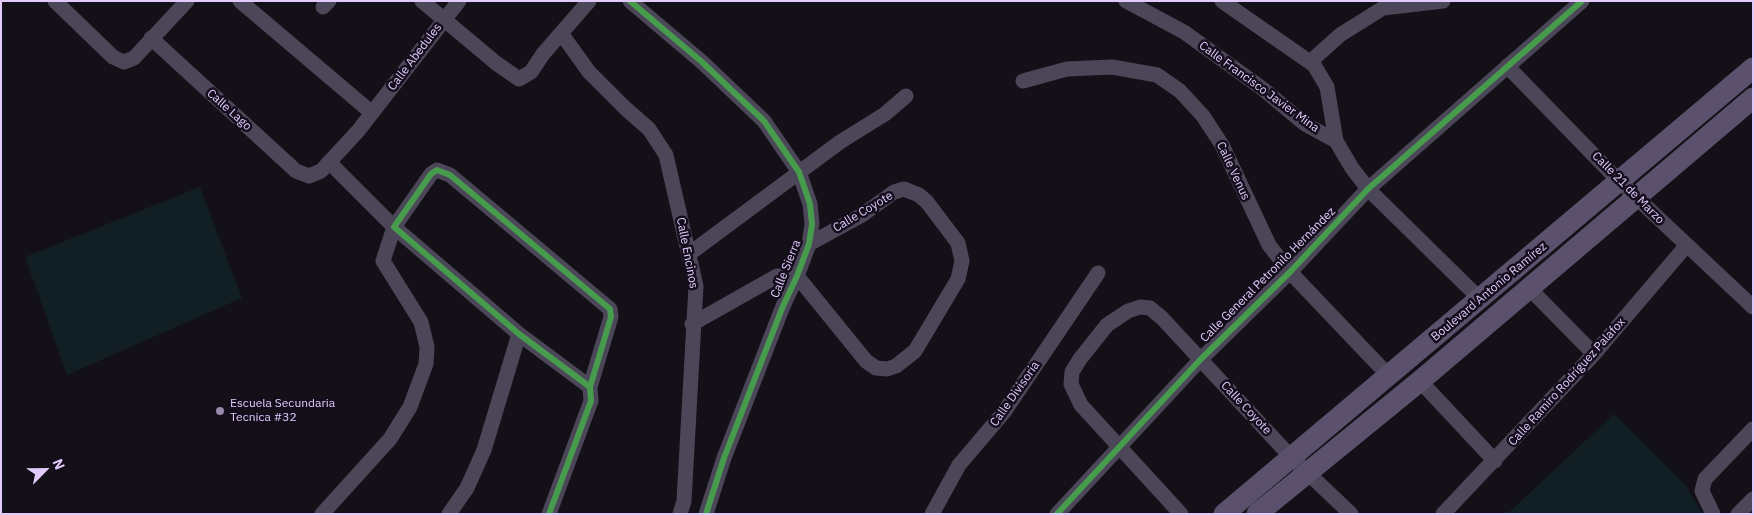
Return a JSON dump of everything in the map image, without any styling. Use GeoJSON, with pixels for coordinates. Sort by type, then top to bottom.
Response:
{"type":"FeatureCollection","features":[{"type":"Feature","properties":{"kind":"main road","name":"Boulevard Antonio Ramírez"},"geometry":{"type":"LineString","coordinates":[[1224,514],[1753,68]]}},
{"type":"Feature","properties":{"kind":"main road","name":"Boulevard Antonio Ramírez"},"geometry":{"type":"LineString","coordinates":[[1257,514],[1420,380],[1753,98]]}},
{"type":"Feature","properties":{"kind":"street"},"geometry":{"type":"LineString","coordinates":[[55,1],[113,57],[124,62],[134,58],[187,1]]}},
{"type":"Feature","properties":{"kind":"street"},"geometry":{"type":"LineString","coordinates":[[240,1],[372,113]]}},
{"type":"Feature","properties":{"kind":"street"},"geometry":{"type":"LineString","coordinates":[[422,1],[496,63],[519,79],[531,72],[561,32],[589,1]]}},
{"type":"Feature","properties":{"kind":"street","name":"Calle Abedules"},"geometry":{"type":"LineString","coordinates":[[309,176],[321,171],[372,113],[459,1]]}},
{"type":"Feature","properties":{"kind":"street","name":"Calle Sierra"},"geometry":{"type":"LineString","coordinates":[[630,1],[751,107],[799,172],[810,204],[812,224],[809,244],[798,276],[783,306],[724,458],[706,514]]}},
{"type":"Feature","properties":{"kind":"street","name":"Calle Francisco Javier Mina"},"geometry":{"type":"LineString","coordinates":[[1126,1],[1184,32],[1263,90],[1305,124],[1336,141]]}},
{"type":"Feature","properties":{"kind":"street"},"geometry":{"type":"LineString","coordinates":[[1222,1],[1310,62],[1320,72],[1327,87],[1336,141],[1352,168],[1368,189],[1480,299]]}},
{"type":"Feature","properties":{"kind":"street"},"geometry":{"type":"LineString","coordinates":[[1310,62],[1340,35],[1383,8],[1443,1]]}},
{"type":"Feature","properties":{"kind":"street","name":"Calle General Petronilo Hernández"},"geometry":{"type":"LineString","coordinates":[[1057,514],[1200,360],[1290,272],[1368,189],[1582,1]]}},
{"type":"Feature","properties":{"kind":"street","name":"Calle Encinos"},"geometry":{"type":"LineString","coordinates":[[561,32],[589,72],[649,129],[666,155],[696,286],[692,324],[684,501],[680,514]]}},
{"type":"Feature","properties":{"kind":"street","name":"Calle Lago"},"geometry":{"type":"LineString","coordinates":[[151,38],[296,171],[309,176]]}},
{"type":"Feature","properties":{"kind":"street","name":"Calle 21 de Marzo"},"geometry":{"type":"LineString","coordinates":[[1507,66],[1636,198],[1753,307]]}},
{"type":"Feature","properties":{"kind":"street","name":"Calle Venus"},"geometry":{"type":"LineString","coordinates":[[1023,80],[1067,69],[1095,67],[1147,72],[1170,83],[1203,116],[1222,145],[1258,227],[1269,245],[1290,272],[1389,376]]}},
{"type":"Feature","properties":{"kind":"street"},"geometry":{"type":"LineString","coordinates":[[689,254],[840,142],[885,114],[906,96]]}},
{"type":"Feature","properties":{"kind":"street"},"geometry":{"type":"LineString","coordinates":[[329,162],[394,227],[519,334],[590,387]]}},
{"type":"Feature","properties":{"kind":"street"},"geometry":{"type":"LineString","coordinates":[[322,514],[390,439],[410,407],[426,364],[427,347],[421,322],[383,261],[394,227],[431,174],[437,170],[450,175],[610,309],[612,317],[590,387],[591,401],[549,514]]}},
{"type":"Feature","properties":{"kind":"street","name":"Calle Coyote"},"geometry":{"type":"LineString","coordinates":[[798,276],[866,361],[876,368],[886,369],[896,366],[915,351],[958,280],[962,261],[958,243],[927,202],[919,195],[904,189],[894,192],[862,215],[809,244]]}},
{"type":"Feature","properties":{"kind":"street","name":"Calle Ramiro Rodríguez Palafox"},"geometry":{"type":"LineString","coordinates":[[1443,514],[1594,354],[1686,246]]}},
{"type":"Feature","properties":{"kind":"street","name":"Calle Divisoria"},"geometry":{"type":"LineString","coordinates":[[932,514],[959,465],[1004,412],[1098,273]]}},
{"type":"Feature","properties":{"kind":"street"},"geometry":{"type":"LineString","coordinates":[[692,324],[777,276],[798,276]]}},
{"type":"Feature","properties":{"kind":"street"},"geometry":{"type":"LineString","coordinates":[[1529,288],[1594,354]]}},
{"type":"Feature","properties":{"kind":"street","name":"Calle Coyote"},"geometry":{"type":"LineString","coordinates":[[1120,446],[1081,405],[1073,393],[1070,378],[1080,359],[1107,325],[1128,311],[1140,307],[1150,308],[1162,318],[1291,456],[1351,514]]}},
{"type":"Feature","properties":{"kind":"street"},"geometry":{"type":"LineString","coordinates":[[449,514],[467,488],[484,450],[519,334]]}},
{"type":"Feature","properties":{"kind":"street"},"geometry":{"type":"LineString","coordinates":[[1420,380],[1495,461]]}},
{"type":"Feature","properties":{"kind":"street"},"geometry":{"type":"LineString","coordinates":[[1713,514],[1702,491],[1708,474],[1753,429]]}},
{"type":"Feature","properties":{"kind":"street"},"geometry":{"type":"LineString","coordinates":[[1120,446],[1182,514]]}},
{"type":"Feature","properties":{"kind":"street"},"geometry":{"type":"LineString","coordinates":[[1738,514],[1753,499]]}},
{"type":"Feature","properties":{"kind":"shaded area"},"geometry":{"type":"Polygon","coordinates":[[[200,187],[242,298],[67,375],[25,257],[200,187]]]}},
{"type":"Feature","properties":{"kind":"shaded area"},"geometry":{"type":"Polygon","coordinates":[[[1614,414],[1686,485],[1702,514],[1507,514],[1614,414]]]}},
{"type":"Feature","properties":{"kind":"cycle path"},"geometry":{"type":"LineString","coordinates":[[630,1],[702,62],[764,121],[799,172],[810,204],[812,224],[809,244],[724,458],[706,514]]}},
{"type":"Feature","properties":{"kind":"cycle path"},"geometry":{"type":"LineString","coordinates":[[1057,514],[1200,360],[1290,272],[1368,189],[1582,1]]}},
{"type":"Feature","properties":{"kind":"cycle path"},"geometry":{"type":"LineString","coordinates":[[549,514],[591,401],[590,387],[519,334],[394,227],[431,174],[437,170],[450,175],[610,309],[611,317],[590,387]]}},
{"type":"Feature","properties":{"kind":"place","name":"Escuela Secundaria Tecnica #32"},"geometry":{"type":"Point","coordinates":[220,411]}}]}
